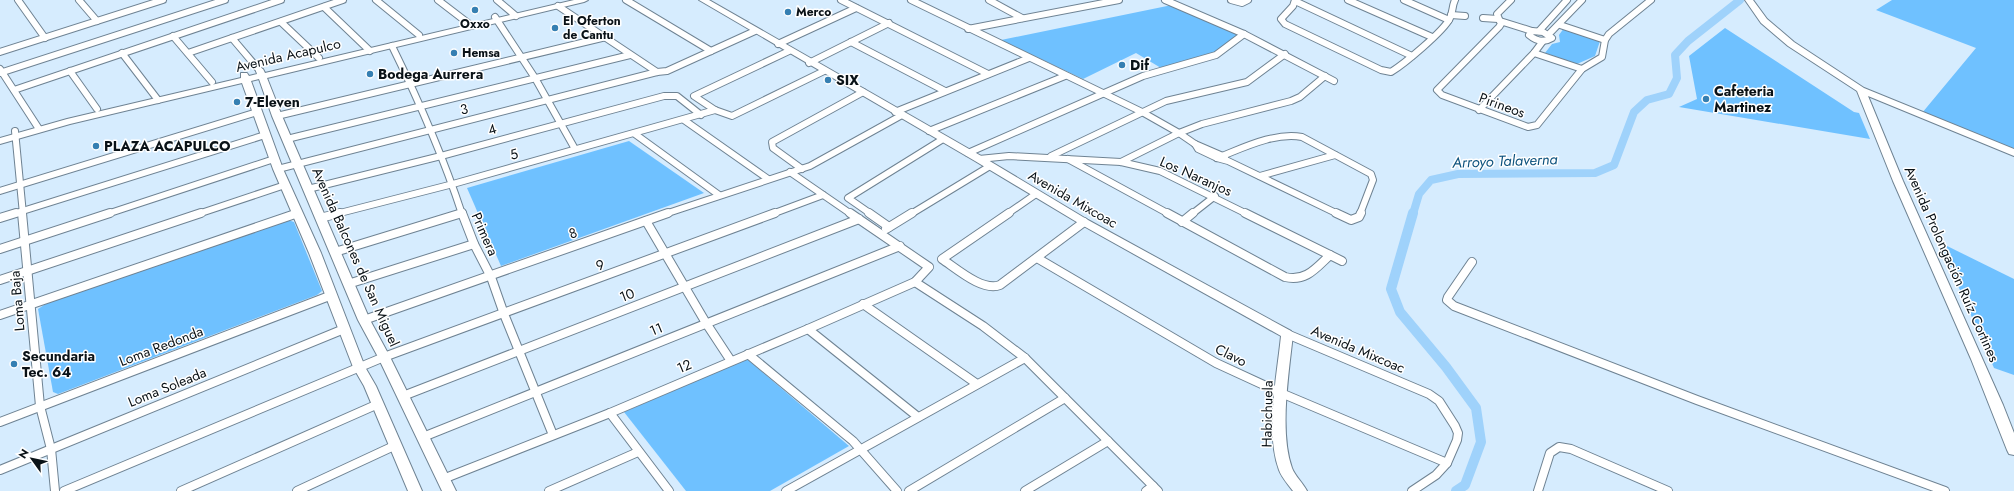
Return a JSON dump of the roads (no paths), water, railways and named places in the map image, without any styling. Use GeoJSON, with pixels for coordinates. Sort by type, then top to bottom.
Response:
{"type":"FeatureCollection","features":[{"type":"Feature","properties":{"kind":"street"},"geometry":{"type":"LineString","coordinates":[[18,0],[45,38]]}},
{"type":"Feature","properties":{"kind":"street"},"geometry":{"type":"LineString","coordinates":[[79,0],[97,21]]}},
{"type":"Feature","properties":{"kind":"street"},"geometry":{"type":"LineString","coordinates":[[141,0],[146,5]]}},
{"type":"Feature","properties":{"kind":"street"},"geometry":{"type":"LineString","coordinates":[[0,52],[163,0]]}},
{"type":"Feature","properties":{"kind":"street"},"geometry":{"type":"LineString","coordinates":[[38,127],[1,71],[225,0]]}},
{"type":"Feature","properties":{"kind":"street"},"geometry":{"type":"LineString","coordinates":[[263,0],[268,5]]}},
{"type":"Feature","properties":{"kind":"street"},"geometry":{"type":"LineString","coordinates":[[14,90],[281,0]]}},
{"type":"Feature","properties":{"kind":"street"},"geometry":{"type":"LineString","coordinates":[[188,53],[343,0]]}},
{"type":"Feature","properties":{"kind":"street"},"geometry":{"type":"LineString","coordinates":[[376,0],[419,35]]}},
{"type":"Feature","properties":{"kind":"street"},"geometry":{"type":"LineString","coordinates":[[438,0],[468,23]]}},
{"type":"Feature","properties":{"kind":"street"},"geometry":{"type":"LineString","coordinates":[[497,0],[514,14]]}},
{"type":"Feature","properties":{"kind":"street","name":"Avenida Acapulco"},"geometry":{"type":"LineString","coordinates":[[260,74],[319,58],[392,46],[561,2],[584,0]]}},
{"type":"Feature","properties":{"kind":"street"},"geometry":{"type":"LineString","coordinates":[[626,0],[711,51]]}},
{"type":"Feature","properties":{"kind":"street","name":"Avenida Mixcoac"},"geometry":{"type":"LineString","coordinates":[[703,0],[809,63],[863,92],[979,159],[1084,222],[1287,334],[1429,394],[1439,401],[1458,433],[1457,440],[1448,463]]}},
{"type":"Feature","properties":{"kind":"street"},"geometry":{"type":"LineString","coordinates":[[841,0],[988,74]]}},
{"type":"Feature","properties":{"kind":"street"},"geometry":{"type":"LineString","coordinates":[[911,0],[1102,94],[1142,112],[1195,144],[1226,158],[1346,218],[1356,219],[1362,212],[1373,177],[1366,171],[1302,137],[1293,134],[1242,148],[1226,158],[1217,158],[1198,149],[1195,144]]}},
{"type":"Feature","properties":{"kind":"street"},"geometry":{"type":"LineString","coordinates":[[989,0],[1022,18]]}},
{"type":"Feature","properties":{"kind":"street"},"geometry":{"type":"LineString","coordinates":[[968,29],[1120,0]]}},
{"type":"Feature","properties":{"kind":"street"},"geometry":{"type":"LineString","coordinates":[[1165,0],[1244,34],[1285,54],[1334,81]]}},
{"type":"Feature","properties":{"kind":"street"},"geometry":{"type":"LineString","coordinates":[[1231,0],[1242,3],[1248,0]]}},
{"type":"Feature","properties":{"kind":"street"},"geometry":{"type":"LineString","coordinates":[[1412,56],[1295,0],[1282,16],[1281,21],[1381,70],[1395,71],[1412,56],[1432,37],[1450,18],[1452,6],[1455,0]]}},
{"type":"Feature","properties":{"kind":"street"},"geometry":{"type":"LineString","coordinates":[[1348,0],[1432,37]]}},
{"type":"Feature","properties":{"kind":"street"},"geometry":{"type":"LineString","coordinates":[[1404,0],[1450,18],[1465,16]]}},
{"type":"Feature","properties":{"kind":"street","name":"Pirineos"},"geometry":{"type":"LineString","coordinates":[[1511,0],[1496,14],[1499,20],[1499,27],[1437,90],[1442,95],[1480,110],[1522,126],[1533,127],[1537,125],[1582,69],[1602,57],[1605,40],[1619,25],[1651,0]]}},
{"type":"Feature","properties":{"kind":"street"},"geometry":{"type":"LineString","coordinates":[[1539,31],[1567,0]]}},
{"type":"Feature","properties":{"kind":"street"},"geometry":{"type":"LineString","coordinates":[[1549,34],[1560,25],[1582,0]]}},
{"type":"Feature","properties":{"kind":"street"},"geometry":{"type":"LineString","coordinates":[[1749,0],[1757,14],[1800,51],[1861,90],[2014,153]]}},
{"type":"Feature","properties":{"kind":"street"},"geometry":{"type":"LineString","coordinates":[[561,2],[630,55],[657,72]]}},
{"type":"Feature","properties":{"kind":"street"},"geometry":{"type":"LineString","coordinates":[[324,7],[369,49]]}},
{"type":"Feature","properties":{"kind":"street"},"geometry":{"type":"LineString","coordinates":[[778,44],[856,8]]}},
{"type":"Feature","properties":{"kind":"street"},"geometry":{"type":"LineString","coordinates":[[1483,18],[1499,20],[1532,31],[1539,31],[1549,34]]}},
{"type":"Feature","properties":{"kind":"street"},"geometry":{"type":"LineString","coordinates":[[496,19],[535,78],[575,149]]}},
{"type":"Feature","properties":{"kind":"street","name":"Avenida Acapulco"},"geometry":{"type":"LineString","coordinates":[[0,135],[15,133],[156,98],[369,49],[468,23],[496,19]]}},
{"type":"Feature","properties":{"kind":"street"},"geometry":{"type":"LineString","coordinates":[[281,22],[319,58]]}},
{"type":"Feature","properties":{"kind":"street"},"geometry":{"type":"LineString","coordinates":[[809,63],[889,24]]}},
{"type":"Feature","properties":{"kind":"street"},"geometry":{"type":"LineString","coordinates":[[1560,25],[1605,40]]}},
{"type":"Feature","properties":{"kind":"street","name":"3"},"geometry":{"type":"LineString","coordinates":[[0,249],[276,164],[297,163],[430,131],[657,72],[664,72],[755,31]]}},
{"type":"Feature","properties":{"kind":"street"},"geometry":{"type":"LineString","coordinates":[[1532,31],[1529,34],[1530,37],[1542,41],[1551,40],[1549,34]]}},
{"type":"Feature","properties":{"kind":"street"},"geometry":{"type":"LineString","coordinates":[[968,153],[1160,70],[1216,55],[1244,34]]}},
{"type":"Feature","properties":{"kind":"street"},"geometry":{"type":"LineString","coordinates":[[173,36],[212,82]]}},
{"type":"Feature","properties":{"kind":"street"},"geometry":{"type":"LineString","coordinates":[[277,116],[606,37]]}},
{"type":"Feature","properties":{"kind":"street"},"geometry":{"type":"LineString","coordinates":[[232,38],[260,74]]}},
{"type":"Feature","properties":{"kind":"street"},"geometry":{"type":"LineString","coordinates":[[1480,110],[1534,53],[1542,41]]}},
{"type":"Feature","properties":{"kind":"street"},"geometry":{"type":"LineString","coordinates":[[851,42],[945,91]]}},
{"type":"Feature","properties":{"kind":"street","name":"Primera"},"geometry":{"type":"LineString","coordinates":[[392,46],[411,85],[419,107],[453,184],[474,244],[491,277],[504,314],[553,435]]}},
{"type":"Feature","properties":{"kind":"street"},"geometry":{"type":"LineString","coordinates":[[789,51],[694,96],[715,110],[728,116],[736,115],[824,70]]}},
{"type":"Feature","properties":{"kind":"street"},"geometry":{"type":"LineString","coordinates":[[122,53],[156,98]]}},
{"type":"Feature","properties":{"kind":"street"},"geometry":{"type":"LineString","coordinates":[[1534,53],[1582,69]]}},
{"type":"Feature","properties":{"kind":"street"},"geometry":{"type":"LineString","coordinates":[[1049,157],[1166,101],[1247,82],[1285,54]]}},
{"type":"Feature","properties":{"kind":"street"},"geometry":{"type":"LineString","coordinates":[[287,139],[630,55]]}},
{"type":"Feature","properties":{"kind":"street","name":"8"},"geometry":{"type":"LineString","coordinates":[[364,320],[491,277],[719,195],[802,169],[823,160],[898,113],[945,91],[1029,58]]}},
{"type":"Feature","properties":{"kind":"street"},"geometry":{"type":"LineString","coordinates":[[70,70],[98,109]]}},
{"type":"Feature","properties":{"kind":"street","name":"Avenida Balcones de San Miguel"},"geometry":{"type":"LineString","coordinates":[[260,74],[364,320],[384,357],[449,491]]}},
{"type":"Feature","properties":{"kind":"street"},"geometry":{"type":"LineString","coordinates":[[929,131],[1066,76]]}},
{"type":"Feature","properties":{"kind":"street"},"geometry":{"type":"LineString","coordinates":[[1121,162],[1179,133],[1202,124],[1291,101],[1300,97],[1325,76]]}},
{"type":"Feature","properties":{"kind":"street"},"geometry":{"type":"LineString","coordinates":[[244,78],[276,164],[332,295],[359,367],[378,404],[415,491]]}},
{"type":"Feature","properties":{"kind":"street","name":"Avenida Acapulco"},"geometry":{"type":"LineString","coordinates":[[38,127],[98,109],[156,98],[212,82],[244,78]]}},
{"type":"Feature","properties":{"kind":"street","name":"Avenida Prolongación Ruíz Cortines"},"geometry":{"type":"LineString","coordinates":[[1861,90],[1889,163],[1986,377],[2014,450]]}},
{"type":"Feature","properties":{"kind":"street"},"geometry":{"type":"LineString","coordinates":[[802,169],[773,148],[772,145],[776,140],[863,92]]}},
{"type":"Feature","properties":{"kind":"street","name":"4"},"geometry":{"type":"LineString","coordinates":[[308,189],[441,156],[664,96],[673,95],[682,99],[701,115]]}},
{"type":"Feature","properties":{"kind":"street","name":"5"},"geometry":{"type":"LineString","coordinates":[[320,218],[453,184],[575,149],[635,134],[715,110]]}},
{"type":"Feature","properties":{"kind":"street"},"geometry":{"type":"LineString","coordinates":[[0,191],[257,112]]}},
{"type":"Feature","properties":{"kind":"street"},"geometry":{"type":"LineString","coordinates":[[684,120],[768,179]]}},
{"type":"Feature","properties":{"kind":"street","name":"Avenida Acapulco"},"geometry":{"type":"LineString","coordinates":[[0,141],[15,133]]}},
{"type":"Feature","properties":{"kind":"street","name":"Loma Baja"},"geometry":{"type":"LineString","coordinates":[[15,133],[21,212],[26,241],[27,271],[40,406],[51,449],[55,491]]}},
{"type":"Feature","properties":{"kind":"street"},"geometry":{"type":"LineString","coordinates":[[635,134],[719,195]]}},
{"type":"Feature","properties":{"kind":"street"},"geometry":{"type":"LineString","coordinates":[[0,218],[266,135]]}},
{"type":"Feature","properties":{"kind":"street"},"geometry":{"type":"LineString","coordinates":[[889,227],[848,198],[942,139]]}},
{"type":"Feature","properties":{"kind":"street"},"geometry":{"type":"LineString","coordinates":[[1260,176],[1335,155]]}},
{"type":"Feature","properties":{"kind":"street","name":"Los Naranjos"},"geometry":{"type":"LineString","coordinates":[[979,159],[1009,156],[1066,158],[1121,162],[1160,171],[1215,196],[1342,261]]}},
{"type":"Feature","properties":{"kind":"street"},"geometry":{"type":"LineString","coordinates":[[1066,158],[1284,277],[1299,280],[1307,276],[1330,255]]}},
{"type":"Feature","properties":{"kind":"street"},"geometry":{"type":"LineString","coordinates":[[880,233],[990,166]]}},
{"type":"Feature","properties":{"kind":"street"},"geometry":{"type":"LineString","coordinates":[[790,172],[900,246]]}},
{"type":"Feature","properties":{"kind":"street"},"geometry":{"type":"LineString","coordinates":[[0,280],[285,185]]}},
{"type":"Feature","properties":{"kind":"street"},"geometry":{"type":"LineString","coordinates":[[1036,194],[942,259],[982,285],[993,288],[1000,285],[1084,222]]}},
{"type":"Feature","properties":{"kind":"street","name":"9"},"geometry":{"type":"LineString","coordinates":[[64,491],[384,357],[667,254],[823,195]]}},
{"type":"Feature","properties":{"kind":"street"},"geometry":{"type":"LineString","coordinates":[[1182,222],[1215,196]]}},
{"type":"Feature","properties":{"kind":"street"},"geometry":{"type":"LineString","coordinates":[[0,315],[298,213]]}},
{"type":"Feature","properties":{"kind":"street"},"geometry":{"type":"LineString","coordinates":[[335,252],[462,213]]}},
{"type":"Feature","properties":{"kind":"street","name":"10"},"geometry":{"type":"LineString","coordinates":[[403,396],[860,219]]}},
{"type":"Feature","properties":{"kind":"street"},"geometry":{"type":"LineString","coordinates":[[646,221],[667,254],[706,323],[731,361]]}},
{"type":"Feature","properties":{"kind":"street"},"geometry":{"type":"LineString","coordinates":[[348,284],[474,244]]}},
{"type":"Feature","properties":{"kind":"street","name":"12"},"geometry":{"type":"LineString","coordinates":[[443,479],[610,413],[915,282],[930,267],[900,246]]}},
{"type":"Feature","properties":{"kind":"street","name":"11"},"geometry":{"type":"LineString","coordinates":[[423,437],[536,390],[900,246]]}},
{"type":"Feature","properties":{"kind":"street","name":"Clavo"},"geometry":{"type":"LineString","coordinates":[[1037,258],[1216,363],[1282,393],[1448,463]]}},
{"type":"Feature","properties":{"kind":"street"},"geometry":{"type":"LineString","coordinates":[[1472,262],[1448,297],[1447,300],[1454,306],[1697,400],[1945,491]]}},
{"type":"Feature","properties":{"kind":"street"},"geometry":{"type":"LineString","coordinates":[[915,282],[983,326],[1025,358],[1108,441],[1152,489]]}},
{"type":"Feature","properties":{"kind":"street","name":"Loma Redonda"},"geometry":{"type":"LineString","coordinates":[[0,422],[332,295]]}},
{"type":"Feature","properties":{"kind":"street"},"geometry":{"type":"LineString","coordinates":[[863,304],[977,384]]}},
{"type":"Feature","properties":{"kind":"street","name":"Loma Soleada"},"geometry":{"type":"LineString","coordinates":[[0,470],[344,329]]}},
{"type":"Feature","properties":{"kind":"street"},"geometry":{"type":"LineString","coordinates":[[808,329],[918,417]]}},
{"type":"Feature","properties":{"kind":"street","name":"Habichuela"},"geometry":{"type":"LineString","coordinates":[[1287,334],[1282,393],[1280,449],[1286,471],[1300,491]]}},
{"type":"Feature","properties":{"kind":"street"},"geometry":{"type":"LineString","coordinates":[[748,354],[862,449],[897,491]]}},
{"type":"Feature","properties":{"kind":"street"},"geometry":{"type":"LineString","coordinates":[[786,491],[1025,358]]}},
{"type":"Feature","properties":{"kind":"street"},"geometry":{"type":"LineString","coordinates":[[909,491],[1065,398]]}},
{"type":"Feature","properties":{"kind":"street"},"geometry":{"type":"LineString","coordinates":[[181,491],[378,404]]}},
{"type":"Feature","properties":{"kind":"street"},"geometry":{"type":"LineString","coordinates":[[610,413],[669,491]]}},
{"type":"Feature","properties":{"kind":"street"},"geometry":{"type":"LineString","coordinates":[[1025,491],[1108,441]]}},
{"type":"Feature","properties":{"kind":"street"},"geometry":{"type":"LineString","coordinates":[[297,491],[396,445]]}},
{"type":"Feature","properties":{"kind":"street"},"geometry":{"type":"LineString","coordinates":[[1538,491],[1550,453],[1554,448],[1560,446],[1571,449],[1650,488],[1668,491]]}},
{"type":"Feature","properties":{"kind":"street"},"geometry":{"type":"LineString","coordinates":[[550,491],[638,452]]}},
{"type":"Feature","properties":{"kind":"street"},"geometry":{"type":"LineString","coordinates":[[1412,491],[1436,475],[1448,463]]}},
{"type":"Feature","properties":{"kind":"waterway","name":"Arroyo Talaverna"},"geometry":{"type":"LineString","coordinates":[[1413,214],[1419,194],[1431,180],[1458,174],[1595,173],[1614,165],[1634,112],[1647,100],[1669,94],[1677,78],[1675,55],[1688,41],[1740,0]]}},
{"type":"Feature","properties":{"kind":"waterway","name":"Arroyo Talaverna"},"geometry":{"type":"LineString","coordinates":[[1413,213],[1391,289],[1400,312],[1446,367],[1476,408],[1481,442],[1465,485],[1456,491]]}},
{"type":"Feature","properties":{"kind":"place","name":"Oxxo"},"geometry":{"type":"Point","coordinates":[475,10]}},
{"type":"Feature","properties":{"kind":"place","name":"Merco"},"geometry":{"type":"Point","coordinates":[788,12]}},
{"type":"Feature","properties":{"kind":"place","name":"El Oferton de Cantu"},"geometry":{"type":"Point","coordinates":[555,28]}},
{"type":"Feature","properties":{"kind":"place","name":"Hemsa"},"geometry":{"type":"Point","coordinates":[454,53]}},
{"type":"Feature","properties":{"kind":"place","name":"Dif"},"geometry":{"type":"Point","coordinates":[1122,65]}},
{"type":"Feature","properties":{"kind":"place","name":"Bodega Aurrera"},"geometry":{"type":"Point","coordinates":[370,74]}},
{"type":"Feature","properties":{"kind":"place","name":"SIX"},"geometry":{"type":"Point","coordinates":[828,80]}},
{"type":"Feature","properties":{"kind":"place","name":"Cafeteria Martinez"},"geometry":{"type":"Point","coordinates":[1706,99]}},
{"type":"Feature","properties":{"kind":"place","name":"7-Eleven"},"geometry":{"type":"Point","coordinates":[237,102]}},
{"type":"Feature","properties":{"kind":"place","name":"PLAZA ACAPULCO"},"geometry":{"type":"Point","coordinates":[96,146]}},
{"type":"Feature","properties":{"kind":"place","name":"Secundaria Tec. 64"},"geometry":{"type":"Point","coordinates":[14,364]}}]}
